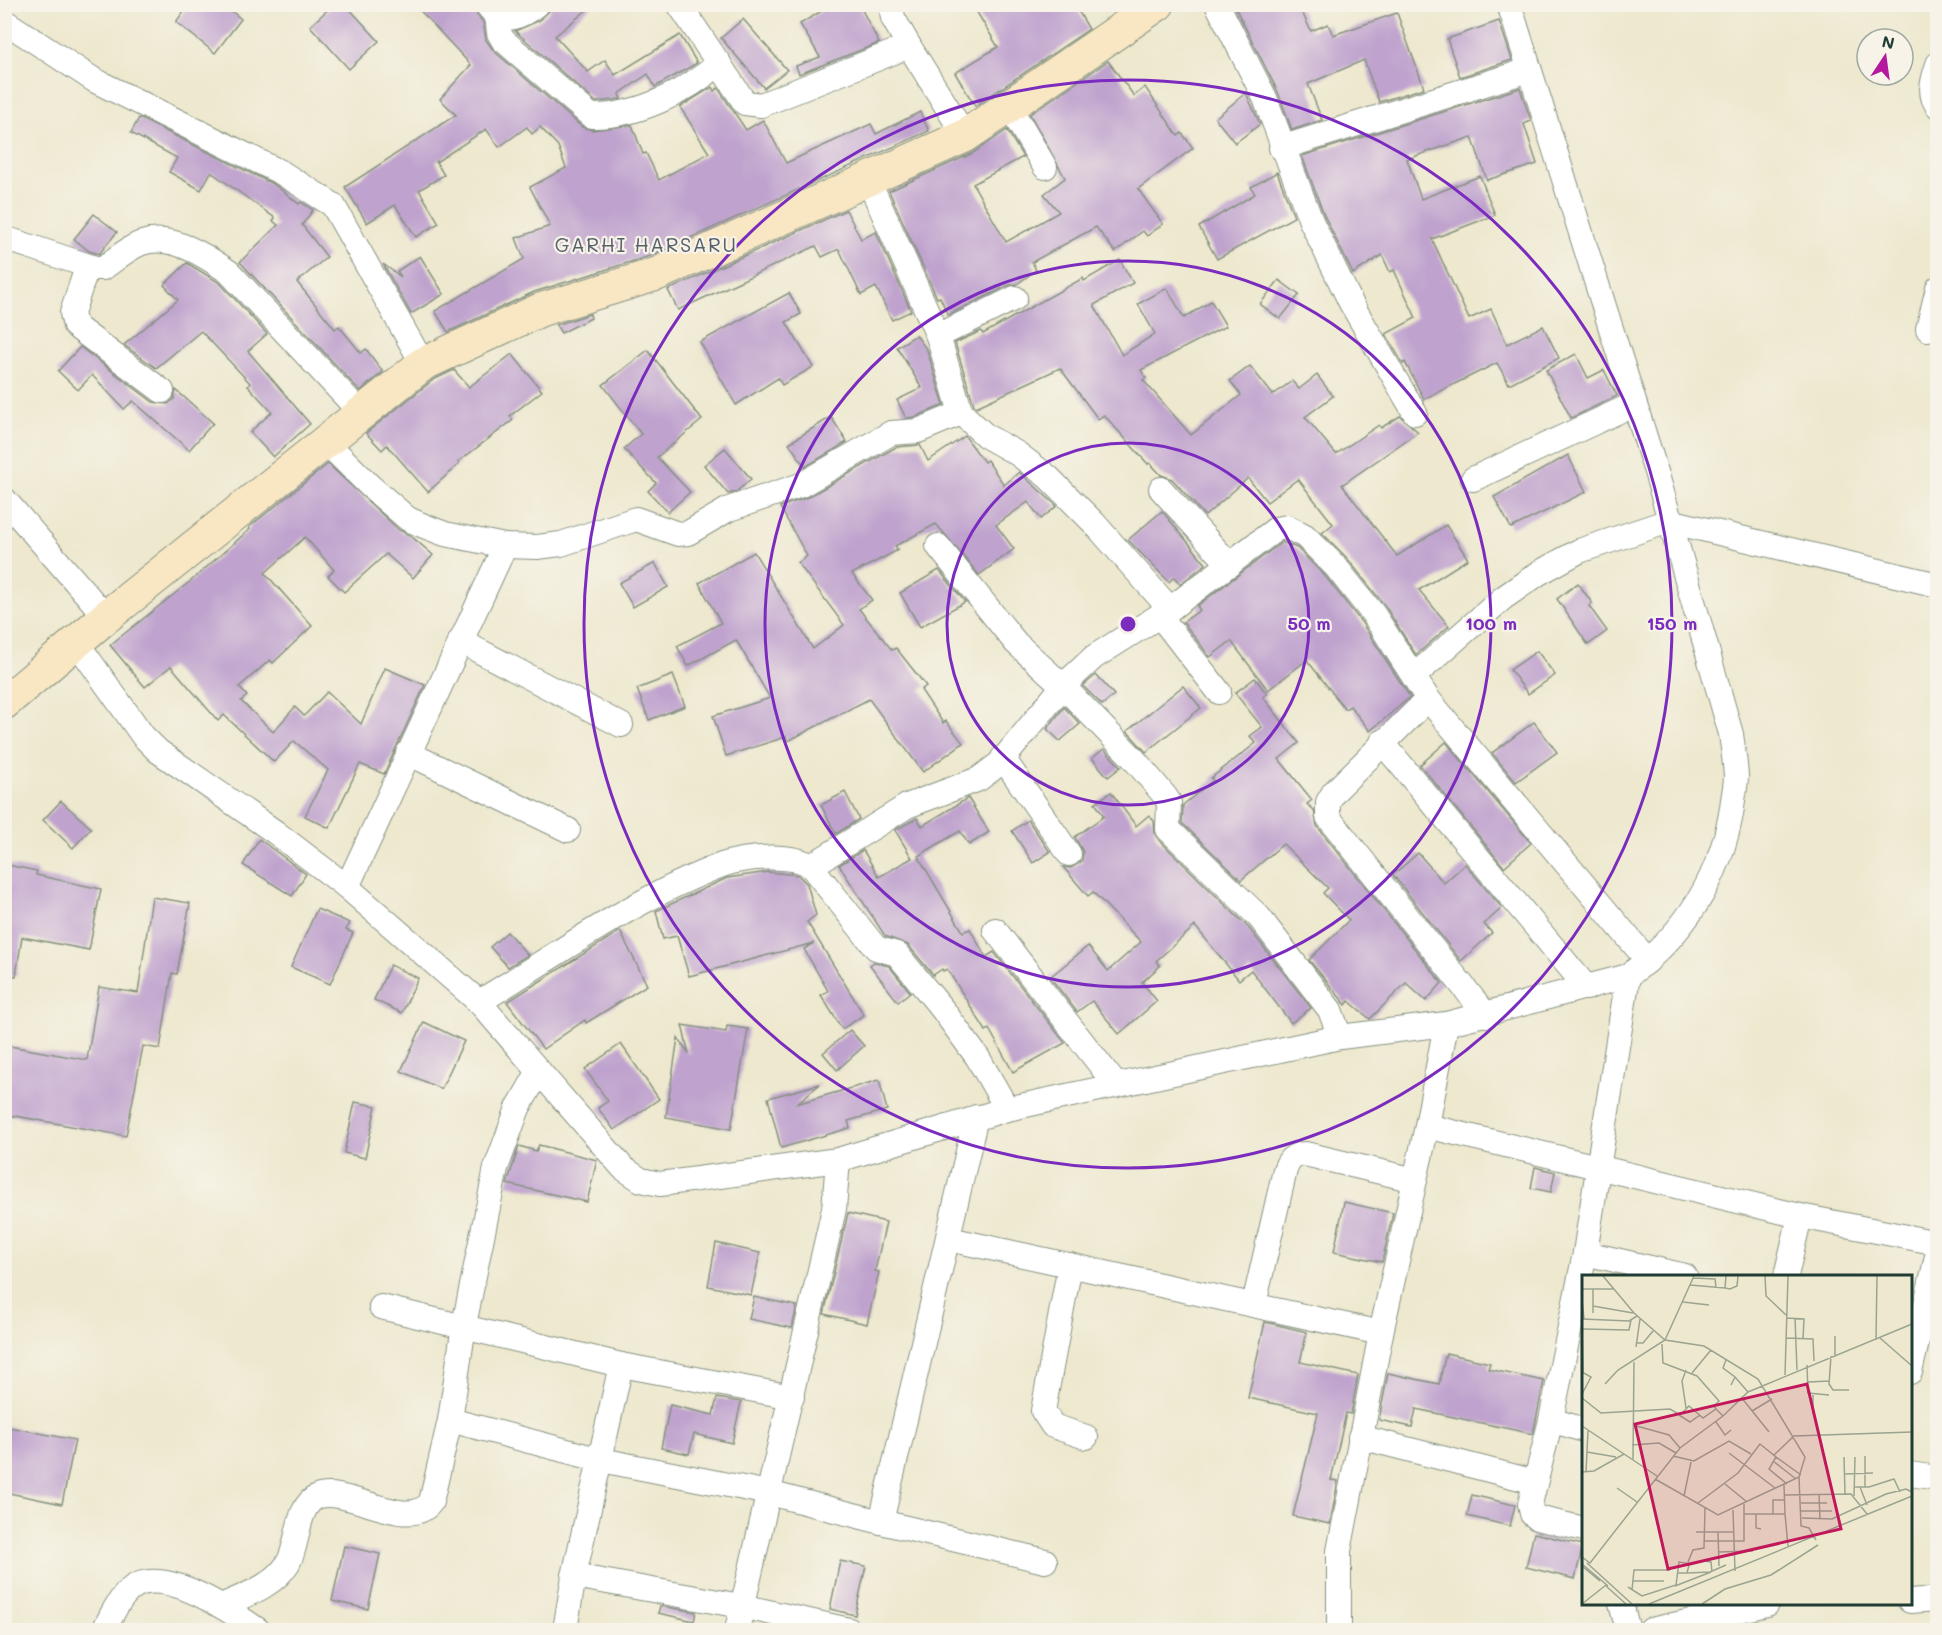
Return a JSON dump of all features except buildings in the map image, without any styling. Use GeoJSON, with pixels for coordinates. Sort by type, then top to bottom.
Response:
{"type":"FeatureCollection","features":[{"type":"Feature","properties":{"kind":"street"},"geometry":{"type":"LineString","coordinates":[[492,10],[504,18],[524,15],[537,4]]}},
{"type":"Feature","properties":{"kind":"street"},"geometry":{"type":"LineString","coordinates":[[679,4],[745,103],[761,105],[909,46]]}},
{"type":"Feature","properties":{"kind":"street"},"geometry":{"type":"LineString","coordinates":[[891,4],[893,18],[964,136]]}},
{"type":"Feature","properties":{"kind":"street"},"geometry":{"type":"LineString","coordinates":[[4,703],[106,617],[423,364],[540,310],[657,274],[964,136],[1158,4]]}},
{"type":"Feature","properties":{"kind":"street"},"geometry":{"type":"LineString","coordinates":[[1217,4],[1264,98],[1281,148],[1311,222],[1351,303],[1415,413]]}},
{"type":"Feature","properties":{"kind":"street"},"geometry":{"type":"LineString","coordinates":[[77,643],[143,736],[158,751],[275,832],[346,887],[479,1002],[623,1168],[641,1180],[660,1184],[838,1160],[1008,1109],[1340,1037],[1446,1024],[1628,976],[1648,961],[1679,929],[1711,882],[1728,831],[1736,778],[1731,734],[1720,689],[1670,521],[1509,4]]}},
{"type":"Feature","properties":{"kind":"street"},"geometry":{"type":"LineString","coordinates":[[492,10],[503,40],[591,116],[607,115],[671,97],[700,80],[720,63]]}},
{"type":"Feature","properties":{"kind":"street"},"geometry":{"type":"LineString","coordinates":[[4,21],[94,80],[282,173],[333,205],[423,364]]}},
{"type":"Feature","properties":{"kind":"street"},"geometry":{"type":"LineString","coordinates":[[1938,64],[1931,89],[1933,100],[1938,106]]}},
{"type":"Feature","properties":{"kind":"street"},"geometry":{"type":"LineString","coordinates":[[1281,148],[1529,70]]}},
{"type":"Feature","properties":{"kind":"street"},"geometry":{"type":"LineString","coordinates":[[1008,106],[1045,167]]}},
{"type":"Feature","properties":{"kind":"street"},"geometry":{"type":"LineString","coordinates":[[868,179],[938,336],[961,413],[986,436],[1018,454],[1048,477],[1094,523],[1165,613],[1219,692]]}},
{"type":"Feature","properties":{"kind":"street"},"geometry":{"type":"LineString","coordinates":[[4,238],[87,267],[103,268],[141,243],[153,241],[188,249],[208,257],[229,272],[362,414]]}},
{"type":"Feature","properties":{"kind":"street"},"geometry":{"type":"LineString","coordinates":[[87,267],[72,313],[75,326],[162,392]]}},
{"type":"Feature","properties":{"kind":"street"},"geometry":{"type":"LineString","coordinates":[[1928,329],[1938,288]]}},
{"type":"Feature","properties":{"kind":"street"},"geometry":{"type":"LineString","coordinates":[[938,336],[1015,298]]}},
{"type":"Feature","properties":{"kind":"street"},"geometry":{"type":"LineString","coordinates":[[1473,479],[1634,404]]}},
{"type":"Feature","properties":{"kind":"street"},"geometry":{"type":"LineString","coordinates":[[326,442],[370,486],[408,519],[446,534],[505,546],[561,544],[636,519],[678,534],[688,533],[729,509],[801,485],[891,433],[918,431],[961,413]]}},
{"type":"Feature","properties":{"kind":"street"},"geometry":{"type":"LineString","coordinates":[[1161,489],[1230,565]]}},
{"type":"Feature","properties":{"kind":"street"},"geometry":{"type":"LineString","coordinates":[[4,499],[106,617]]}},
{"type":"Feature","properties":{"kind":"street"},"geometry":{"type":"LineString","coordinates":[[1414,676],[1503,598],[1539,573],[1578,551],[1670,521],[1938,585]]}},
{"type":"Feature","properties":{"kind":"street"},"geometry":{"type":"LineString","coordinates":[[811,866],[907,806],[980,779],[1003,758],[1063,686],[1094,657],[1165,613],[1276,529],[1287,527],[1305,536],[1336,567],[1374,615],[1428,699],[1648,961]]}},
{"type":"Feature","properties":{"kind":"street"},"geometry":{"type":"LineString","coordinates":[[346,887],[505,546]]}},
{"type":"Feature","properties":{"kind":"street"},"geometry":{"type":"LineString","coordinates":[[938,546],[1016,643],[1063,686],[1133,758],[1165,796],[1169,802],[1168,829],[1259,916],[1330,1010],[1340,1037]]}},
{"type":"Feature","properties":{"kind":"street"},"geometry":{"type":"LineString","coordinates":[[460,641],[621,725]]}},
{"type":"Feature","properties":{"kind":"street"},"geometry":{"type":"LineString","coordinates":[[1428,699],[1334,792],[1328,802],[1328,817],[1486,1015]]}},
{"type":"Feature","properties":{"kind":"street"},"geometry":{"type":"LineString","coordinates":[[1382,742],[1587,988]]}},
{"type":"Feature","properties":{"kind":"street"},"geometry":{"type":"LineString","coordinates":[[408,753],[568,830]]}},
{"type":"Feature","properties":{"kind":"street"},"geometry":{"type":"LineString","coordinates":[[1003,758],[1069,855]]}},
{"type":"Feature","properties":{"kind":"street"},"geometry":{"type":"LineString","coordinates":[[479,1002],[633,907],[725,864],[784,857],[804,861],[811,866],[876,948],[897,954],[943,1010],[978,1058],[1008,1109]]}},
{"type":"Feature","properties":{"kind":"street"},"geometry":{"type":"LineString","coordinates":[[995,930],[1116,1085]]}},
{"type":"Feature","properties":{"kind":"street"},"geometry":{"type":"LineString","coordinates":[[1583,1275],[1596,1168],[1628,976]]}},
{"type":"Feature","properties":{"kind":"street"},"geometry":{"type":"LineString","coordinates":[[1339,1630],[1339,1551],[1381,1333],[1427,1126],[1446,1024]]}},
{"type":"Feature","properties":{"kind":"street"},"geometry":{"type":"LineString","coordinates":[[223,1605],[256,1591],[281,1572],[293,1552],[304,1510],[313,1499],[321,1496],[339,1497],[413,1513],[427,1508],[435,1492],[450,1420],[464,1325],[496,1168],[518,1108],[539,1071]]}},
{"type":"Feature","properties":{"kind":"street"},"geometry":{"type":"LineString","coordinates":[[881,1522],[976,1117]]}},
{"type":"Feature","properties":{"kind":"street"},"geometry":{"type":"LineString","coordinates":[[1427,1126],[1800,1216],[1938,1243]]}},
{"type":"Feature","properties":{"kind":"street"},"geometry":{"type":"LineString","coordinates":[[1254,1304],[1285,1170],[1289,1161],[1296,1155],[1305,1154],[1415,1180]]}},
{"type":"Feature","properties":{"kind":"street"},"geometry":{"type":"LineString","coordinates":[[737,1630],[834,1209],[838,1160]]}},
{"type":"Feature","properties":{"kind":"street"},"geometry":{"type":"LineString","coordinates":[[1785,1275],[1800,1216]]}},
{"type":"Feature","properties":{"kind":"street"},"geometry":{"type":"LineString","coordinates":[[949,1239],[1381,1333]]}},
{"type":"Feature","properties":{"kind":"street"},"geometry":{"type":"LineString","coordinates":[[1912,1368],[1938,1252]]}},
{"type":"Feature","properties":{"kind":"street"},"geometry":{"type":"LineString","coordinates":[[1585,1253],[1681,1275]]}},
{"type":"Feature","properties":{"kind":"street"},"geometry":{"type":"LineString","coordinates":[[1070,1265],[1043,1411],[1053,1426],[1086,1437]]}},
{"type":"Feature","properties":{"kind":"street"},"geometry":{"type":"LineString","coordinates":[[1582,1281],[1575,1346],[1551,1420],[1530,1503],[1532,1514],[1537,1518],[1582,1529]]}},
{"type":"Feature","properties":{"kind":"street"},"geometry":{"type":"LineString","coordinates":[[381,1307],[464,1325],[621,1365],[792,1397]]}},
{"type":"Feature","properties":{"kind":"street"},"geometry":{"type":"LineString","coordinates":[[565,1630],[574,1576],[602,1460],[621,1365]]}},
{"type":"Feature","properties":{"kind":"street"},"geometry":{"type":"LineString","coordinates":[[450,1420],[602,1460],[769,1493],[1045,1561]]}},
{"type":"Feature","properties":{"kind":"street"},"geometry":{"type":"LineString","coordinates":[[1551,1420],[1582,1429]]}},
{"type":"Feature","properties":{"kind":"street"},"geometry":{"type":"LineString","coordinates":[[1360,1437],[1535,1482]]}},
{"type":"Feature","properties":{"kind":"street"},"geometry":{"type":"LineString","coordinates":[[1912,1474],[1938,1478]]}},
{"type":"Feature","properties":{"kind":"street"},"geometry":{"type":"LineString","coordinates":[[574,1576],[741,1606],[849,1630]]}},
{"type":"Feature","properties":{"kind":"street"},"geometry":{"type":"LineString","coordinates":[[104,1630],[124,1596],[134,1587],[148,1582],[186,1588],[223,1605],[258,1630]]}},
{"type":"Feature","properties":{"kind":"street"},"geometry":{"type":"LineString","coordinates":[[1912,1601],[1938,1599]]}},
{"type":"Feature","properties":{"kind":"street"},"geometry":{"type":"LineString","coordinates":[[1622,1605],[1628,1630]]}},
{"type":"Feature","properties":{"kind":"street"},"geometry":{"type":"LineString","coordinates":[[1651,1630],[1763,1605]]}},
{"type":"Feature","properties":{"kind":"district","name":"GARHI HARSARU"},"geometry":{"type":"Point","coordinates":[646,244]}}]}
